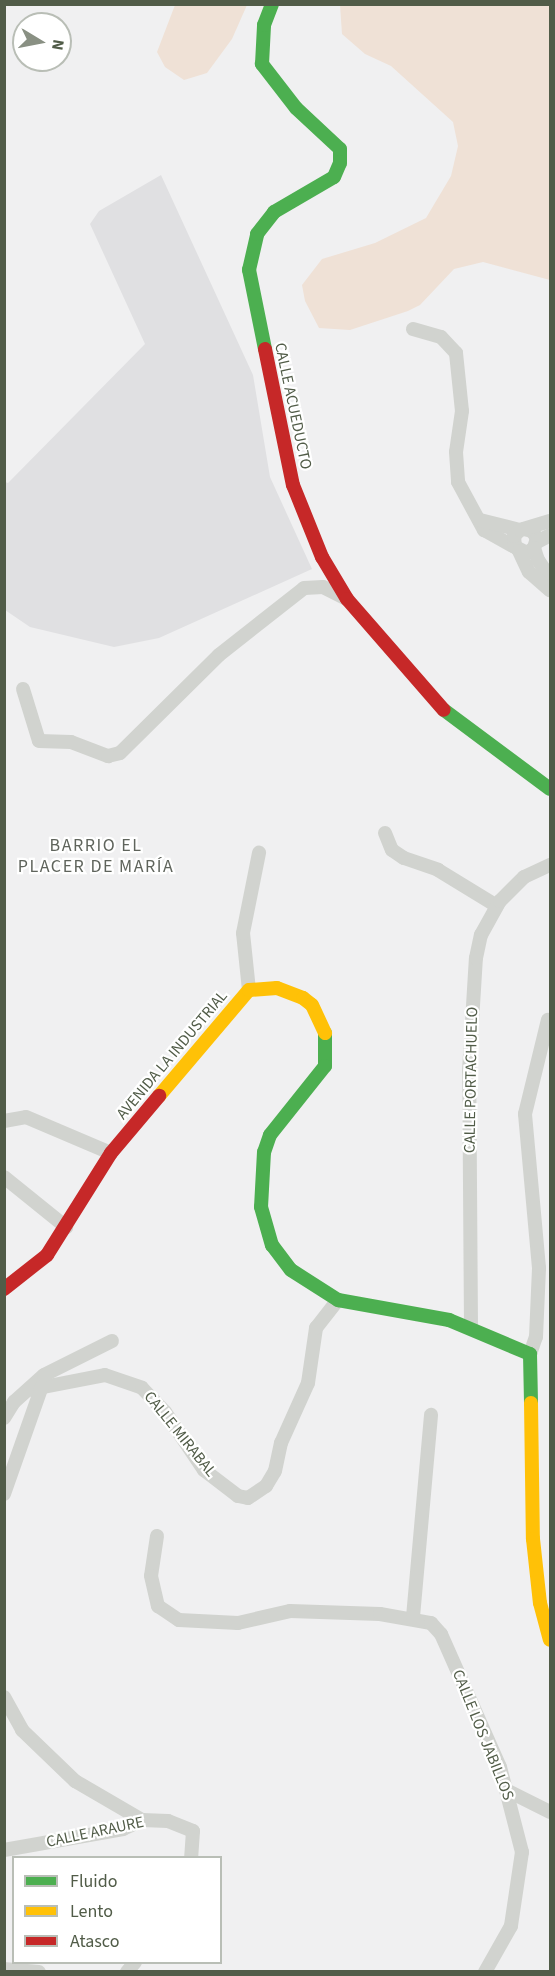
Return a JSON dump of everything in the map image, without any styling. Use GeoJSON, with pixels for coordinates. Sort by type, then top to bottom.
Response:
{"type":"FeatureCollection","features":[{"type":"Feature","properties":{"kind":"street","name":"CALLE ACUEDUCTO"},"geometry":{"type":"LineString","coordinates":[[272,4],[264,25],[262,64],[296,108],[340,149],[340,163],[334,177],[274,212],[257,234],[249,270],[293,485],[322,557],[347,599],[441,708],[550,789]]}},
{"type":"Feature","properties":{"kind":"street"},"geometry":{"type":"LineString","coordinates":[[413,329],[441,337],[456,353],[462,411],[456,473],[464,497],[489,535],[527,553],[550,535]]}},
{"type":"Feature","properties":{"kind":"street"},"geometry":{"type":"LineString","coordinates":[[480,520],[535,534],[538,560],[550,578]]}},
{"type":"Feature","properties":{"kind":"street"},"geometry":{"type":"LineString","coordinates":[[550,521],[522,530],[513,539],[529,572],[550,590]]}},
{"type":"Feature","properties":{"kind":"street"},"geometry":{"type":"LineString","coordinates":[[23,689],[39,741],[71,742],[108,756],[120,753],[219,655],[304,588],[323,587],[347,599]]}},
{"type":"Feature","properties":{"kind":"street"},"geometry":{"type":"LineString","coordinates":[[385,833],[392,850],[404,858],[438,870],[497,906]]}},
{"type":"Feature","properties":{"kind":"street"},"geometry":{"type":"LineString","coordinates":[[249,990],[243,933],[259,853]]}},
{"type":"Feature","properties":{"kind":"street","name":"CALLE PORTACHUELO"},"geometry":{"type":"LineString","coordinates":[[471,1327],[471,1008],[481,935],[497,906],[524,877],[550,865]]}},
{"type":"Feature","properties":{"kind":"street","name":"AVENIDA LA INDUSTRIAL"},"geometry":{"type":"LineString","coordinates":[[4,1289],[47,1256],[111,1153],[249,990],[277,988],[297,995],[312,1005],[325,1028],[325,1066],[270,1135],[260,1185],[265,1226],[279,1258],[308,1284],[338,1300],[471,1327],[530,1354]]}},
{"type":"Feature","properties":{"kind":"street"},"geometry":{"type":"LineString","coordinates":[[550,1018],[525,1114],[539,1268],[536,1337],[530,1354],[533,1539],[540,1603],[550,1640]]}},
{"type":"Feature","properties":{"kind":"street"},"geometry":{"type":"LineString","coordinates":[[4,1121],[26,1117],[111,1153]]}},
{"type":"Feature","properties":{"kind":"street"},"geometry":{"type":"LineString","coordinates":[[4,1177],[66,1227]]}},
{"type":"Feature","properties":{"kind":"street","name":"CALLE MIRABAL"},"geometry":{"type":"LineString","coordinates":[[28,1390],[105,1375],[142,1388],[165,1412],[204,1470],[238,1496],[248,1498],[266,1486],[275,1471],[281,1443],[308,1383],[316,1328],[338,1300]]}},
{"type":"Feature","properties":{"kind":"street"},"geometry":{"type":"LineString","coordinates":[[4,1418],[44,1375],[112,1341]]}},
{"type":"Feature","properties":{"kind":"street"},"geometry":{"type":"LineString","coordinates":[[4,1494],[42,1386]]}},
{"type":"Feature","properties":{"kind":"street"},"geometry":{"type":"LineString","coordinates":[[158,1536],[152,1575],[158,1606],[179,1620],[238,1623],[290,1611],[413,1617],[431,1415]]}},
{"type":"Feature","properties":{"kind":"street","name":"CALLE LOS JABILLOS"},"geometry":{"type":"LineString","coordinates":[[413,1617],[431,1623],[441,1634],[508,1791],[522,1852],[518,1892],[511,1926],[485,1971]]}},
{"type":"Feature","properties":{"kind":"street"},"geometry":{"type":"LineString","coordinates":[[4,1697],[22,1730],[75,1781],[142,1820]]}},
{"type":"Feature","properties":{"kind":"street"},"geometry":{"type":"LineString","coordinates":[[508,1791],[550,1812]]}},
{"type":"Feature","properties":{"kind":"street","name":"CALLE ARAURE"},"geometry":{"type":"LineString","coordinates":[[4,1850],[123,1829],[142,1820],[168,1821],[193,1831],[191,1856]]}},
{"type":"Feature","properties":{"kind":"street"},"geometry":{"type":"LineString","coordinates":[[4,1969],[39,1971]]}},
{"type":"Feature","properties":{"kind":"shaded area"},"geometry":{"type":"Polygon","coordinates":[[[175,5],[247,5],[232,39],[207,73],[184,80],[165,67],[157,52],[175,5]]]}},
{"type":"Feature","properties":{"kind":"shaded area"},"geometry":{"type":"Polygon","coordinates":[[[340,5],[550,5],[550,280],[483,262],[454,269],[420,305],[408,311],[350,330],[319,328],[305,301],[302,285],[322,259],[375,243],[426,218],[451,176],[458,146],[453,122],[391,66],[365,54],[342,34],[340,5]]]}},
{"type":"Feature","properties":{"kind":"shaded area"},"geometry":{"type":"Polygon","coordinates":[[[161,175],[253,375],[270,477],[312,569],[159,638],[114,647],[30,627],[5,610],[5,482],[8,483],[145,344],[90,224],[99,211],[161,175]]]}},
{"type":"Feature","properties":{"kind":"traffic: fast"},"geometry":{"type":"LineString","coordinates":[[265,349],[249,270],[257,234],[274,212],[334,177],[340,163],[340,149],[296,108],[262,64],[264,25],[272,4]]}},
{"type":"Feature","properties":{"kind":"traffic: fast"},"geometry":{"type":"LineString","coordinates":[[444,710],[550,789]]}},
{"type":"Feature","properties":{"kind":"traffic: fast"},"geometry":{"type":"LineString","coordinates":[[325,1033],[325,1066],[270,1135],[264,1152],[261,1207],[272,1245],[291,1270],[338,1300],[449,1320],[530,1354],[531,1403]]}},
{"type":"Feature","properties":{"kind":"traffic: slow"},"geometry":{"type":"LineString","coordinates":[[159,1096],[249,990],[277,988],[303,998],[312,1005],[325,1033]]}},
{"type":"Feature","properties":{"kind":"traffic: slow"},"geometry":{"type":"LineString","coordinates":[[531,1403],[533,1539],[540,1603],[550,1640]]}},
{"type":"Feature","properties":{"kind":"traffic: jam"},"geometry":{"type":"LineString","coordinates":[[265,349],[293,485],[322,557],[347,599],[444,710]]}},
{"type":"Feature","properties":{"kind":"traffic: jam"},"geometry":{"type":"LineString","coordinates":[[4,1289],[47,1255],[111,1153],[159,1096]]}},
{"type":"Feature","properties":{"kind":"district","name":"BARRIO EL PLACER DE MARÍA"},"geometry":{"type":"Point","coordinates":[96,857]}}]}
